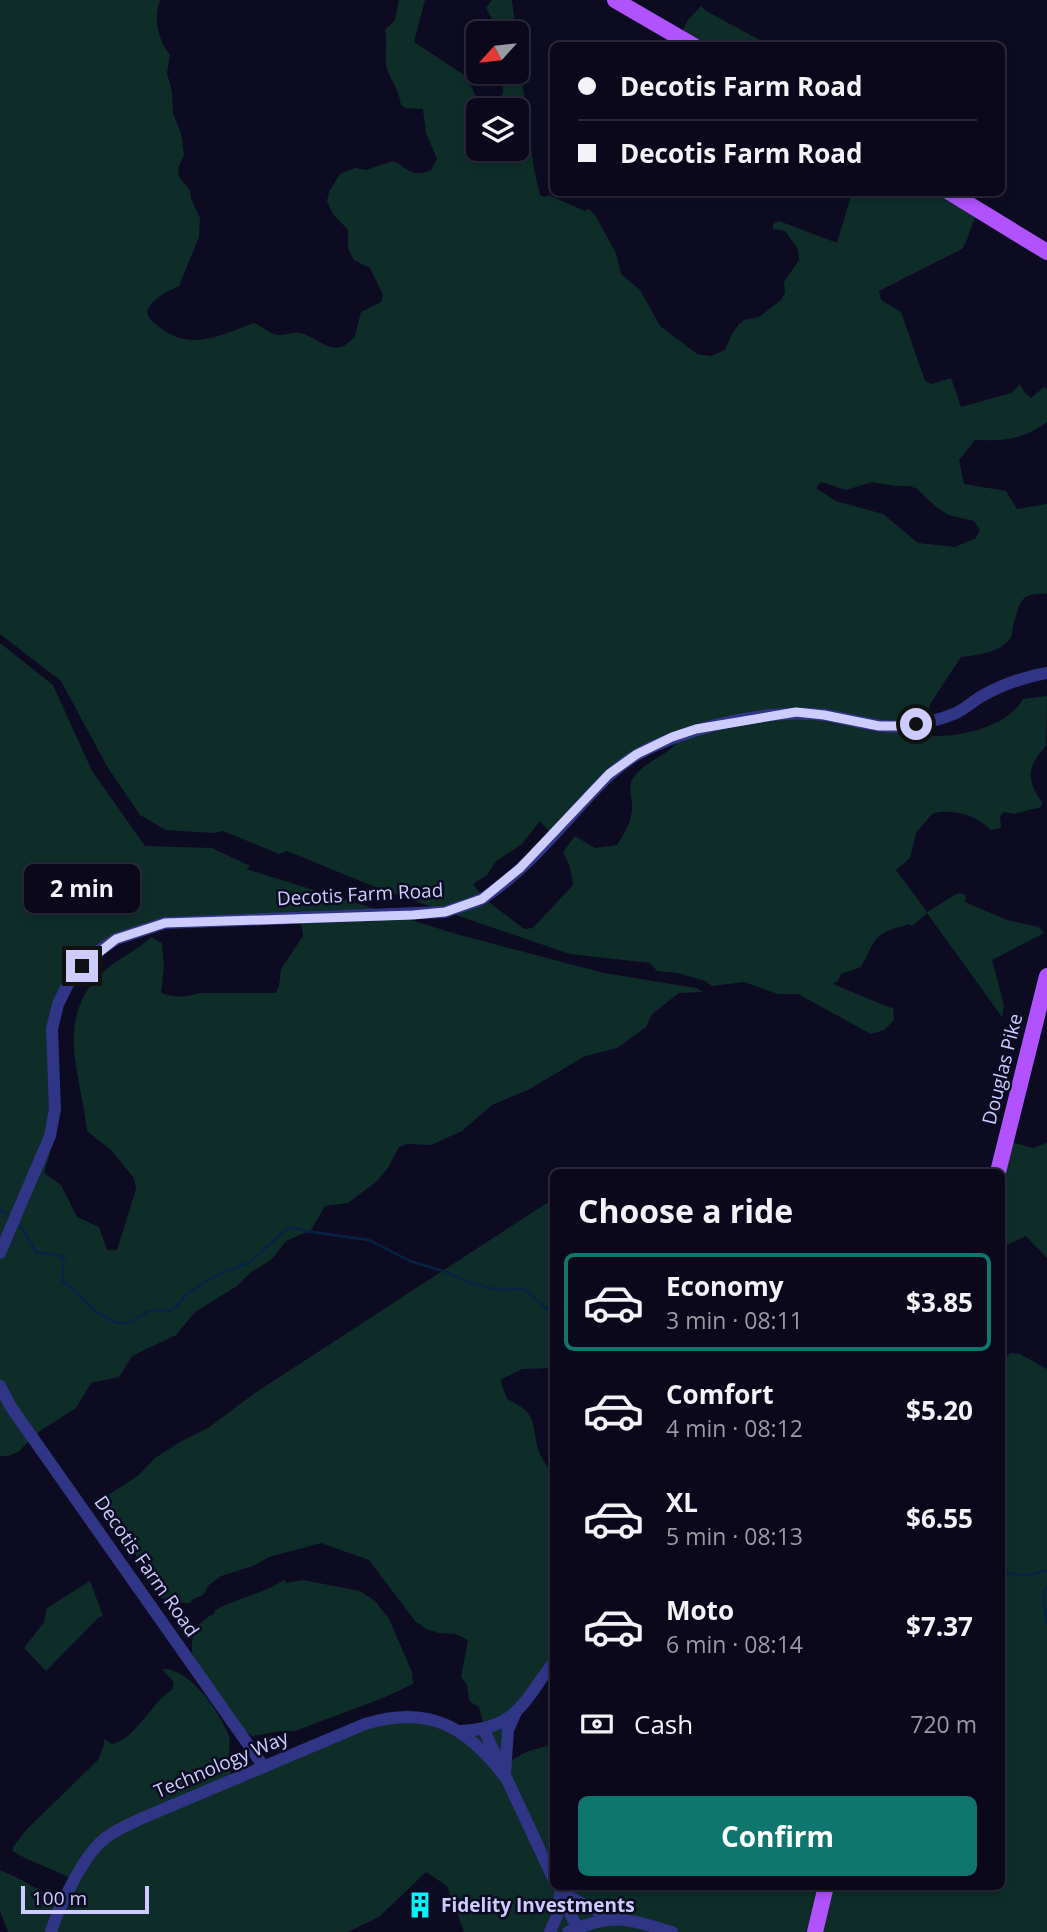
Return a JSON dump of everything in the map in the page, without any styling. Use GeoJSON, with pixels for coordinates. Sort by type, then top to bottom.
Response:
{"type":"FeatureCollection","features":[{"type":"Feature","properties":{"kind":"main road"},"geometry":{"type":"LineString","coordinates":[[615,0],[687,42]]}},
{"type":"Feature","properties":{"kind":"main road"},"geometry":{"type":"LineString","coordinates":[[956,196],[1047,252]]}},
{"type":"Feature","properties":{"kind":"main road","name":"Douglas Pike"},"geometry":{"type":"LineString","coordinates":[[999,1169],[1047,976]]}},
{"type":"Feature","properties":{"kind":"main road"},"geometry":{"type":"LineString","coordinates":[[816,1930],[825,1890]]}},
{"type":"Feature","properties":{"kind":"street","name":"Decotis Farm Road"},"geometry":{"type":"LineString","coordinates":[[0,1253],[50,1136],[55,1109],[52,1042],[58,1004],[68,984],[82,966],[116,939],[165,923],[445,912],[482,899],[497,888],[558,830],[609,774],[637,754],[672,737],[696,729],[796,712],[879,726],[902,726],[938,720],[1026,676],[1047,673]]}},
{"type":"Feature","properties":{"kind":"street","name":"Decotis Farm Road"},"geometry":{"type":"LineString","coordinates":[[0,1386],[11,1407],[264,1767]]}},
{"type":"Feature","properties":{"kind":"street"},"geometry":{"type":"LineString","coordinates":[[505,1777],[508,1730],[515,1714],[550,1667]]}},
{"type":"Feature","properties":{"kind":"street"},"geometry":{"type":"LineString","coordinates":[[460,1731],[484,1730],[497,1726],[515,1714]]}},
{"type":"Feature","properties":{"kind":"street","name":"Technology Way"},"geometry":{"type":"LineString","coordinates":[[51,1932],[77,1876],[99,1843],[140,1819],[375,1721],[420,1719],[460,1731]]}},
{"type":"Feature","properties":{"kind":"street"},"geometry":{"type":"LineString","coordinates":[[484,1730],[550,1872]]}},
{"type":"Feature","properties":{"kind":"street"},"geometry":{"type":"LineString","coordinates":[[460,1731],[482,1748],[505,1777]]}},
{"type":"Feature","properties":{"kind":"street"},"geometry":{"type":"LineString","coordinates":[[558,1890],[575,1931],[597,1920],[620,1918]]}},
{"type":"Feature","properties":{"kind":"street"},"geometry":{"type":"LineString","coordinates":[[550,1932],[559,1910],[558,1890]]}},
{"type":"Feature","properties":{"kind":"street"},"geometry":{"type":"LineString","coordinates":[[560,1890],[593,1909],[672,1932]]}},
{"type":"Feature","properties":{"kind":"green space"},"geometry":{"type":"Polygon","coordinates":[[[0,0],[160,0],[158,29],[162,43],[170,55],[167,73],[172,92],[173,114],[181,133],[184,155],[178,168],[179,177],[190,190],[200,218],[199,237],[179,286],[160,296],[147,312],[156,325],[184,339],[207,339],[254,323],[276,335],[301,333],[328,346],[341,347],[355,336],[361,312],[381,302],[383,295],[370,268],[354,260],[348,248],[348,230],[333,214],[327,201],[329,192],[340,174],[355,168],[366,170],[393,161],[410,172],[419,173],[431,170],[437,159],[426,133],[423,109],[401,105],[386,65],[385,30],[395,20],[399,0],[425,0],[414,42],[466,76],[466,84],[470,84],[477,98],[466,98],[466,161],[529,161],[529,132],[540,195],[549,195],[585,211],[589,209],[595,215],[616,253],[621,274],[640,290],[660,326],[697,354],[711,356],[725,350],[739,324],[744,320],[759,317],[781,300],[785,293],[784,282],[799,260],[798,249],[785,231],[773,229],[773,224],[779,221],[837,243],[851,196],[958,196],[980,209],[962,249],[879,291],[881,300],[901,312],[925,381],[932,384],[951,378],[961,407],[1011,393],[1020,384],[1031,398],[1044,387],[1047,389],[1047,422],[1029,433],[1013,438],[975,440],[959,460],[964,484],[1006,491],[1017,509],[1047,504],[1047,594],[1031,595],[1022,601],[1012,636],[1001,647],[961,657],[930,704],[927,723],[914,724],[909,732],[937,736],[971,732],[1003,719],[1015,710],[1023,699],[1047,696],[1046,746],[1035,760],[1031,773],[1033,787],[1042,802],[1041,807],[1014,814],[1004,812],[1000,816],[1001,828],[990,830],[979,820],[963,814],[932,814],[916,833],[910,858],[896,870],[927,912],[958,893],[966,895],[965,902],[1007,920],[1039,927],[1044,933],[992,960],[1004,1005],[1002,1017],[927,913],[912,926],[908,924],[878,937],[861,967],[841,974],[833,984],[893,1007],[894,1020],[884,1030],[871,1034],[798,994],[778,994],[744,982],[712,986],[705,981],[678,973],[657,971],[650,963],[570,954],[380,889],[287,851],[279,854],[223,831],[214,833],[166,830],[140,815],[108,768],[61,681],[0,634],[0,0]],[[821,482],[817,486],[817,489],[836,501],[883,514],[918,543],[955,547],[976,538],[980,530],[974,521],[949,515],[910,486],[872,482],[846,490],[821,482]],[[677,743],[635,756],[552,834],[540,821],[522,844],[496,861],[487,875],[473,884],[482,897],[524,929],[533,928],[573,885],[570,867],[563,852],[575,836],[595,848],[617,845],[630,819],[630,786],[633,777],[677,743]]]}},
{"type":"Feature","properties":{"kind":"green space"},"geometry":{"type":"Polygon","coordinates":[[[492,0],[512,0],[515,21],[493,21],[486,8],[492,0]]]}},
{"type":"Feature","properties":{"kind":"green space"},"geometry":{"type":"Polygon","coordinates":[[[701,6],[763,42],[692,42],[680,35],[688,20],[701,6]]]}},
{"type":"Feature","properties":{"kind":"green space"},"geometry":{"type":"Polygon","coordinates":[[[503,84],[523,84],[524,98],[497,98],[503,94],[503,84]]]}},
{"type":"Feature","properties":{"kind":"green space"},"geometry":{"type":"Polygon","coordinates":[[[0,643],[53,685],[92,771],[145,846],[212,848],[250,866],[247,869],[249,870],[456,934],[604,973],[696,988],[703,992],[679,993],[652,1014],[646,1027],[617,1048],[585,1056],[528,1090],[492,1105],[462,1131],[431,1145],[407,1144],[399,1147],[388,1168],[377,1181],[348,1203],[325,1206],[311,1230],[286,1241],[271,1260],[251,1272],[237,1286],[195,1312],[176,1335],[132,1356],[119,1377],[91,1383],[76,1408],[40,1431],[18,1452],[0,1456],[0,643]],[[301,920],[159,922],[123,935],[77,974],[57,1022],[51,1149],[44,1173],[61,1185],[77,1217],[99,1227],[107,1250],[117,1250],[136,1189],[134,1178],[111,1150],[87,1131],[76,1068],[74,1028],[88,990],[103,972],[151,937],[162,943],[164,966],[161,993],[180,996],[199,993],[276,993],[281,969],[303,936],[301,920]]]}},
{"type":"Feature","properties":{"kind":"green space"},"geometry":{"type":"Polygon","coordinates":[[[1011,1142],[1033,1148],[1047,1143],[1047,1258],[1026,1236],[1005,1246],[1005,1169],[1003,1169],[1011,1142]]]}},
{"type":"Feature","properties":{"kind":"green space"},"geometry":{"type":"Polygon","coordinates":[[[550,1201],[550,1368],[522,1369],[500,1380],[507,1399],[524,1409],[532,1419],[538,1449],[550,1472],[550,1663],[507,1717],[512,1760],[526,1752],[550,1745],[550,1890],[1005,1890],[1005,1359],[1010,1353],[1020,1354],[1047,1369],[1047,1932],[464,1932],[447,1886],[426,1872],[379,1917],[348,1932],[8,1932],[0,1911],[0,1870],[65,1900],[73,1880],[20,1855],[13,1851],[13,1847],[27,1829],[98,1760],[104,1739],[112,1744],[120,1741],[172,1690],[174,1682],[162,1669],[172,1670],[193,1683],[219,1715],[229,1736],[228,1765],[233,1779],[371,1723],[404,1718],[460,1731],[483,1722],[479,1707],[469,1701],[467,1685],[461,1677],[468,1640],[455,1634],[426,1629],[415,1621],[369,1560],[321,1543],[269,1557],[253,1566],[221,1576],[209,1585],[203,1595],[190,1603],[171,1602],[159,1597],[133,1550],[110,1528],[97,1502],[138,1476],[155,1458],[208,1428],[255,1393],[550,1201]]]}},
{"type":"Feature","properties":{"kind":"green space"},"geometry":{"type":"Polygon","coordinates":[[[284,1580],[287,1583],[303,1580],[360,1591],[375,1601],[389,1619],[412,1672],[413,1684],[295,1731],[252,1736],[237,1725],[194,1661],[194,1633],[215,1610],[284,1580]]]}},
{"type":"Feature","properties":{"kind":"green space"},"geometry":{"type":"Polygon","coordinates":[[[90,1581],[103,1616],[46,1671],[24,1648],[44,1622],[47,1608],[90,1581]]]}},
{"type":"Feature","properties":{"kind":"waterway"},"geometry":{"type":"LineString","coordinates":[[0,1210],[6,1214]]}},
{"type":"Feature","properties":{"kind":"waterway"},"geometry":{"type":"LineString","coordinates":[[16,1223],[23,1229],[36,1252],[61,1256],[64,1261],[62,1280],[92,1308],[117,1323],[129,1322],[150,1311],[173,1310],[188,1293],[215,1276],[250,1262],[288,1228],[293,1227],[369,1240],[410,1261],[468,1282],[498,1290],[524,1289],[550,1311]]}},
{"type":"Feature","properties":{"kind":"waterway"},"geometry":{"type":"LineString","coordinates":[[1005,1572],[1024,1575],[1047,1570]]}},
{"type":"Feature","properties":{"kind":"waterway"},"geometry":{"type":"LineString","coordinates":[[1047,1587],[1043,1601],[1047,1624]]}},
{"type":"Feature","properties":{"kind":"place","name":"Fidelity Investments"},"geometry":{"type":"Point","coordinates":[420,1905]}},
{"type":"Feature","properties":{"kind":"route"},"geometry":{"type":"LineString","coordinates":[[82,966],[116,939],[165,923],[413,915],[445,912],[482,899],[520,868],[609,774],[637,754],[696,729],[796,712],[879,726],[916,724]]}}]}
